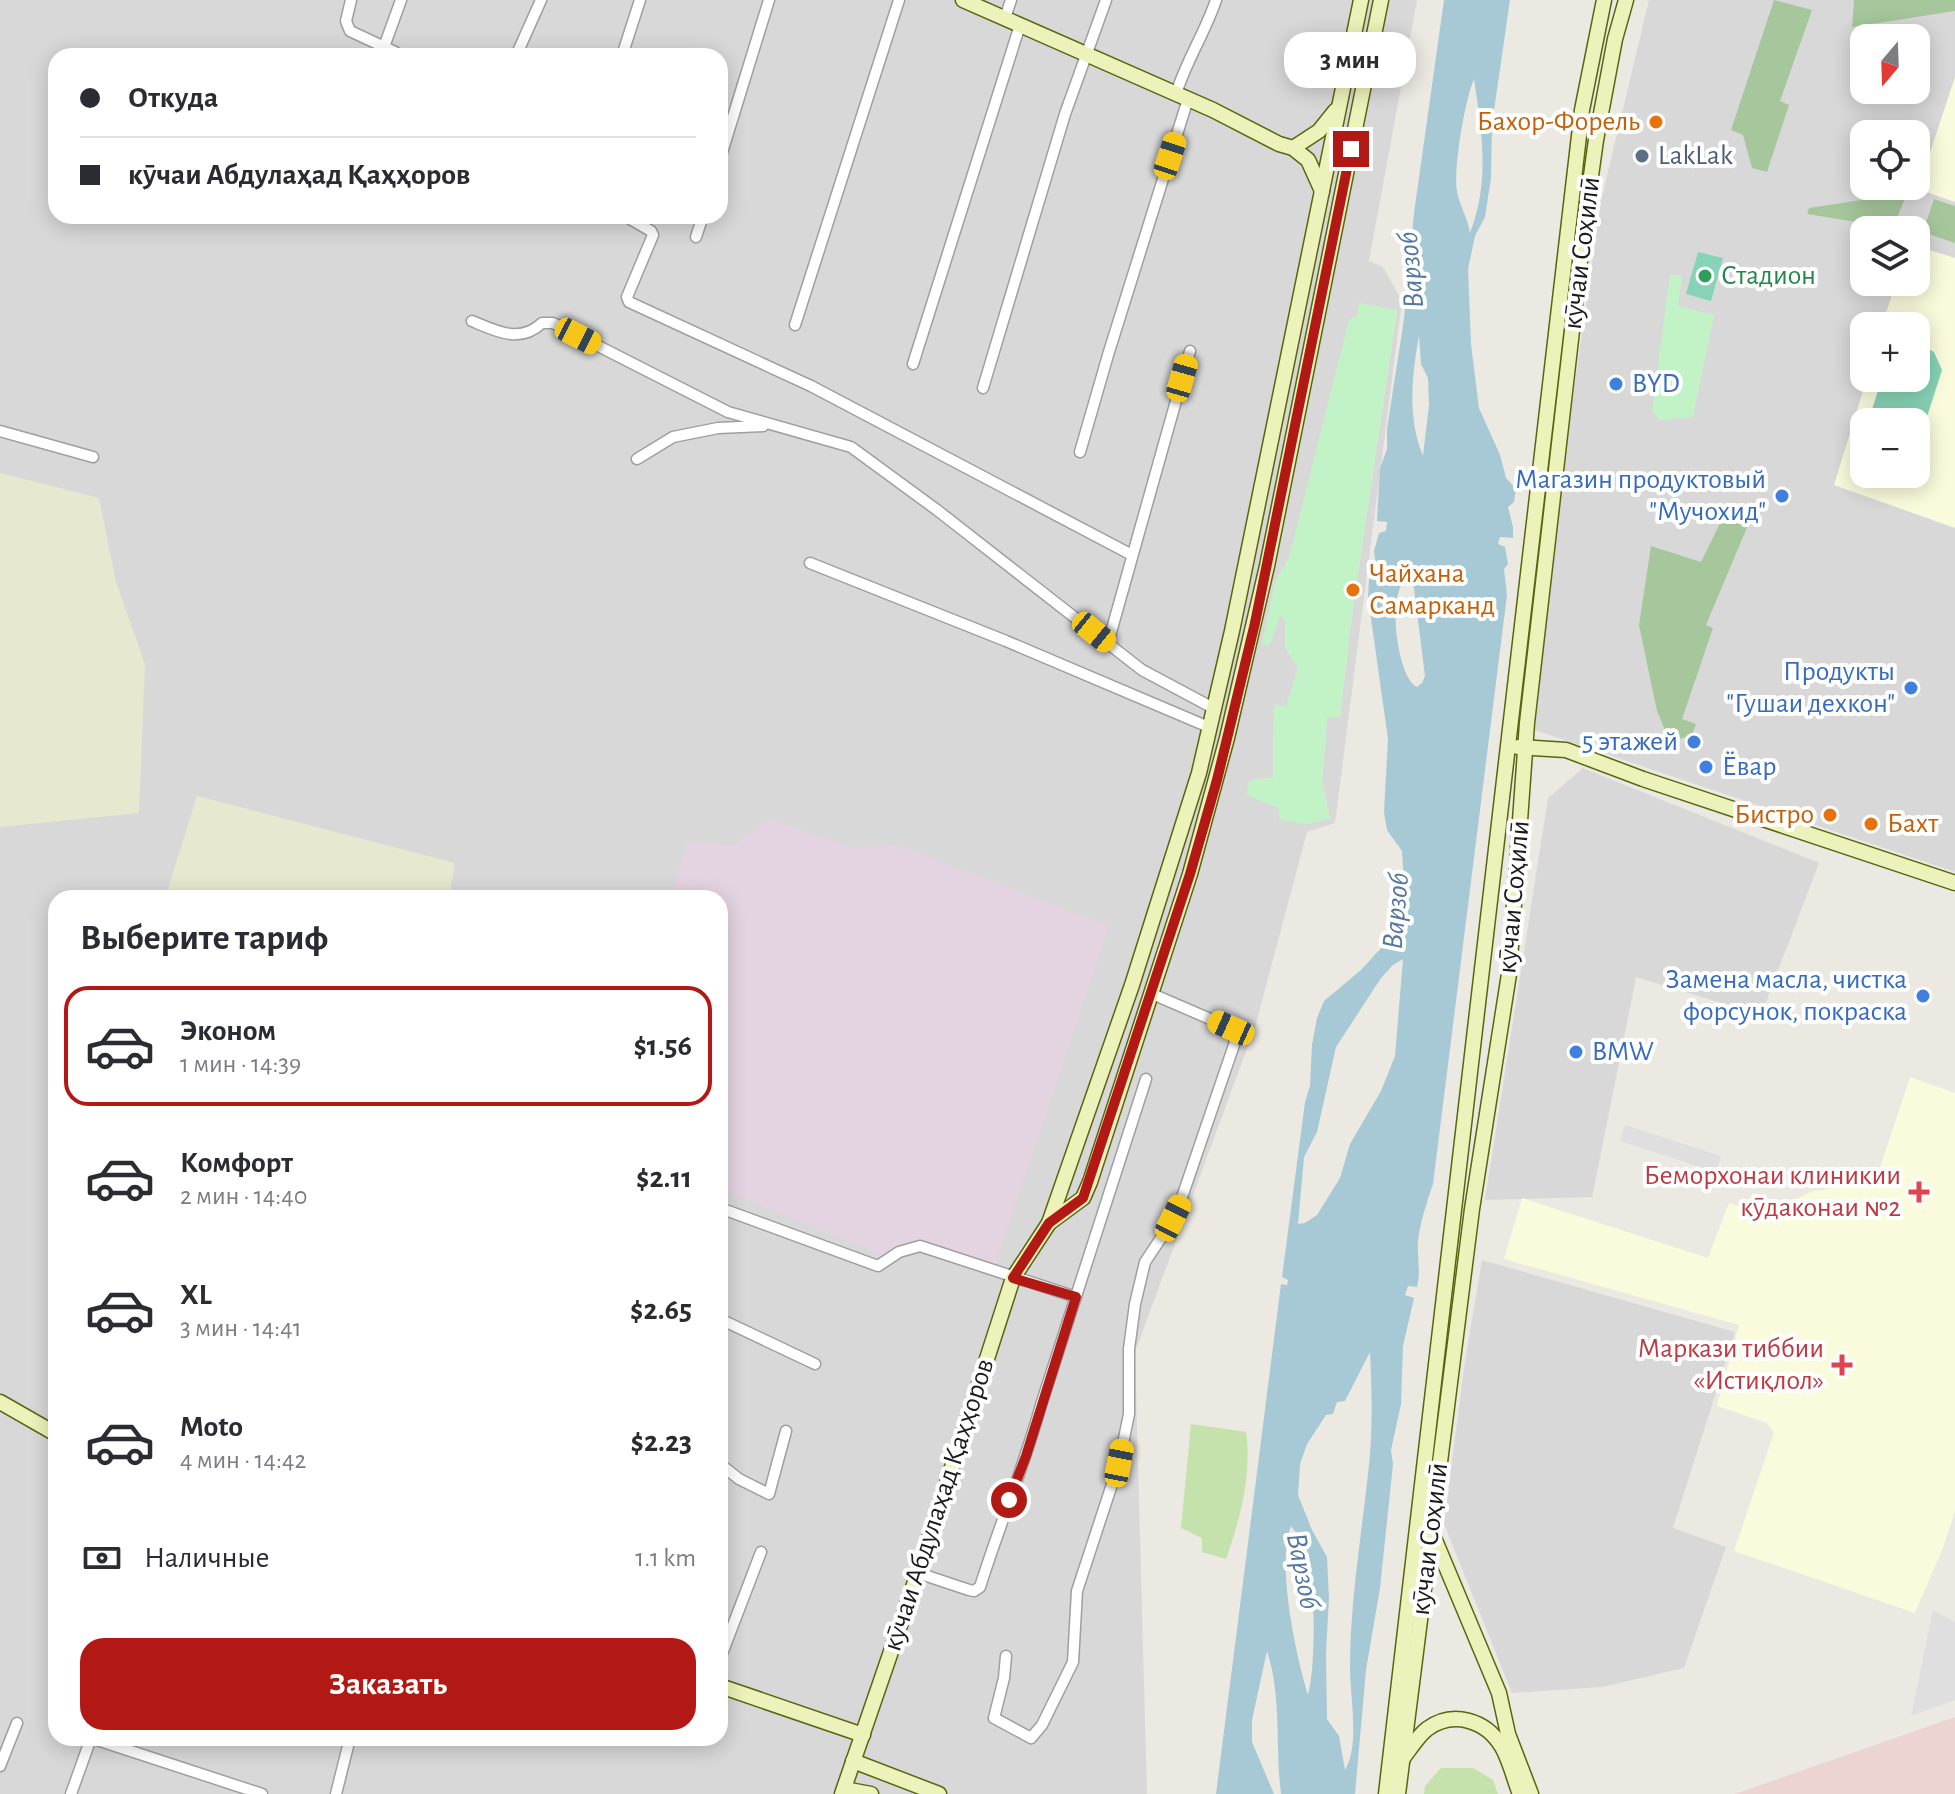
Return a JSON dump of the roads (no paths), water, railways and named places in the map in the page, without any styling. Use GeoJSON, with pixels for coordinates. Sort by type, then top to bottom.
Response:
{"type":"FeatureCollection","features":[{"type":"Feature","properties":{"kind":"main road"},"geometry":{"type":"LineString","coordinates":[[963,0],[1293,148],[1308,160],[1323,192]]}},
{"type":"Feature","properties":{"kind":"main road","name":"кӯчаи Абдулаҳад Қаҳҳоров"},"geometry":{"type":"LineString","coordinates":[[843,1791],[918,1573],[1013,1278],[1049,1223],[1132,985],[1199,773],[1215,709],[1361,0]]}},
{"type":"Feature","properties":{"kind":"main road","name":"кӯчаи Абдулаҳад Қаҳҳоров"},"geometry":{"type":"LineString","coordinates":[[1049,1223],[1083,1198],[1217,780],[1255,623],[1381,0]]}},
{"type":"Feature","properties":{"kind":"main road"},"geometry":{"type":"LineString","coordinates":[[1386,1794],[1582,110],[1604,0]]}},
{"type":"Feature","properties":{"kind":"main road","name":"кӯчаи Соҳилӣ"},"geometry":{"type":"LineString","coordinates":[[1398,1794],[1472,1209],[1513,937],[1527,747],[1584,226],[1615,39],[1626,0]]}},
{"type":"Feature","properties":{"kind":"main road"},"geometry":{"type":"LineString","coordinates":[[1293,148],[1319,131],[1338,107]]}},
{"type":"Feature","properties":{"kind":"main road"},"geometry":{"type":"LineString","coordinates":[[1509,748],[1566,750],[1643,779],[1955,883]]}},
{"type":"Feature","properties":{"kind":"main road"},"geometry":{"type":"LineString","coordinates":[[1488,935],[1513,937]]}},
{"type":"Feature","properties":{"kind":"main road"},"geometry":{"type":"LineString","coordinates":[[0,1402],[48,1429]]}},
{"type":"Feature","properties":{"kind":"main road"},"geometry":{"type":"LineString","coordinates":[[1431,1532],[1499,1693],[1508,1734],[1531,1794]]}},
{"type":"Feature","properties":{"kind":"main road"},"geometry":{"type":"LineString","coordinates":[[728,1689],[863,1735]]}},
{"type":"Feature","properties":{"kind":"main road"},"geometry":{"type":"LineString","coordinates":[[1403,1758],[1425,1730],[1446,1720],[1468,1720],[1487,1728],[1502,1747],[1520,1794]]}},
{"type":"Feature","properties":{"kind":"main road"},"geometry":{"type":"LineString","coordinates":[[853,1761],[939,1794]]}},
{"type":"Feature","properties":{"kind":"main road"},"geometry":{"type":"LineString","coordinates":[[843,1791],[871,1794]]}},
{"type":"Feature","properties":{"kind":"street"},"geometry":{"type":"LineString","coordinates":[[351,0],[346,21],[350,31],[384,47],[401,0]]}},
{"type":"Feature","properties":{"kind":"street"},"geometry":{"type":"LineString","coordinates":[[520,48],[541,0]]}},
{"type":"Feature","properties":{"kind":"street"},"geometry":{"type":"LineString","coordinates":[[625,48],[640,0]]}},
{"type":"Feature","properties":{"kind":"street"},"geometry":{"type":"LineString","coordinates":[[728,133],[769,0]]}},
{"type":"Feature","properties":{"kind":"street"},"geometry":{"type":"LineString","coordinates":[[795,325],[899,0]]}},
{"type":"Feature","properties":{"kind":"street"},"geometry":{"type":"LineString","coordinates":[[1005,18],[1011,0]]}},
{"type":"Feature","properties":{"kind":"street"},"geometry":{"type":"LineString","coordinates":[[983,388],[1065,114],[1106,0]]}},
{"type":"Feature","properties":{"kind":"street"},"geometry":{"type":"LineString","coordinates":[[1080,452],[1182,96],[1184,68],[1205,30],[1216,0]]}},
{"type":"Feature","properties":{"kind":"street"},"geometry":{"type":"LineString","coordinates":[[913,364],[1020,25]]}},
{"type":"Feature","properties":{"kind":"street"},"geometry":{"type":"LineString","coordinates":[[639,224],[653,235],[627,297],[629,302],[811,386],[1132,555]]}},
{"type":"Feature","properties":{"kind":"street"},"geometry":{"type":"LineString","coordinates":[[696,237],[700,224]]}},
{"type":"Feature","properties":{"kind":"street"},"geometry":{"type":"LineString","coordinates":[[472,321],[513,335],[528,333],[542,323],[553,323],[728,412],[851,447],[1142,670],[1215,709]]}},
{"type":"Feature","properties":{"kind":"street"},"geometry":{"type":"LineString","coordinates":[[1108,643],[1190,351]]}},
{"type":"Feature","properties":{"kind":"street"},"geometry":{"type":"LineString","coordinates":[[637,459],[673,437],[718,428],[777,426]]}},
{"type":"Feature","properties":{"kind":"street"},"geometry":{"type":"LineString","coordinates":[[0,431],[93,457]]}},
{"type":"Feature","properties":{"kind":"street"},"geometry":{"type":"LineString","coordinates":[[810,563],[1006,641],[1211,728]]}},
{"type":"Feature","properties":{"kind":"street"},"geometry":{"type":"LineString","coordinates":[[1006,1656],[994,1718],[1031,1738],[1042,1725],[1073,1662],[1077,1591],[1119,1463],[1129,1414],[1129,1349],[1145,1262],[1180,1203],[1235,1042],[1231,1028],[1150,993]]}},
{"type":"Feature","properties":{"kind":"street"},"geometry":{"type":"LineString","coordinates":[[918,1573],[969,1590],[980,1587],[1000,1521],[1026,1456],[1146,1079]]}},
{"type":"Feature","properties":{"kind":"street"},"geometry":{"type":"LineString","coordinates":[[728,1211],[878,1266],[899,1252],[920,1246],[1076,1297]]}},
{"type":"Feature","properties":{"kind":"street"},"geometry":{"type":"LineString","coordinates":[[728,1323],[815,1364]]}},
{"type":"Feature","properties":{"kind":"street"},"geometry":{"type":"LineString","coordinates":[[728,1470],[769,1494],[786,1431]]}},
{"type":"Feature","properties":{"kind":"street"},"geometry":{"type":"LineString","coordinates":[[728,1638],[761,1552]]}},
{"type":"Feature","properties":{"kind":"street"},"geometry":{"type":"LineString","coordinates":[[0,1766],[17,1723]]}},
{"type":"Feature","properties":{"kind":"street"},"geometry":{"type":"LineString","coordinates":[[71,1794],[88,1746]]}},
{"type":"Feature","properties":{"kind":"street"},"geometry":{"type":"LineString","coordinates":[[115,1746],[262,1794]]}},
{"type":"Feature","properties":{"kind":"street"},"geometry":{"type":"LineString","coordinates":[[336,1794],[348,1746]]}},
{"type":"Feature","properties":{"kind":"water","name":"Варзоб"},"geometry":{"type":"Polygon","coordinates":[[[1444,0],[1510,0],[1492,124],[1491,178],[1485,217],[1475,236],[1468,269],[1471,344],[1479,408],[1500,455],[1506,478],[1516,489],[1514,502],[1508,507],[1513,538],[1500,537],[1498,544],[1505,547],[1508,564],[1504,569],[1507,595],[1433,1184],[1419,1234],[1417,1287],[1408,1286],[1405,1295],[1414,1298],[1403,1346],[1401,1404],[1391,1450],[1393,1464],[1380,1588],[1366,1670],[1355,1794],[1281,1794],[1275,1686],[1267,1651],[1252,1720],[1252,1742],[1274,1794],[1216,1794],[1281,1284],[1287,1285],[1288,1280],[1282,1277],[1317,1018],[1324,1001],[1361,970],[1383,946],[1397,925],[1405,896],[1402,851],[1387,830],[1384,812],[1388,739],[1368,597],[1369,580],[1376,566],[1374,551],[1379,533],[1386,531],[1387,522],[1377,521],[1380,468],[1387,449],[1414,213],[1444,0]],[[1474,79],[1467,102],[1456,181],[1470,233],[1482,176],[1480,118],[1474,79]],[[1419,335],[1414,366],[1413,411],[1423,456],[1429,405],[1428,378],[1421,364],[1419,335]],[[1408,568],[1397,598],[1396,632],[1401,660],[1417,687],[1425,676],[1414,588],[1408,568]],[[1403,959],[1381,978],[1336,1047],[1317,1132],[1304,1157],[1298,1224],[1317,1215],[1340,1178],[1350,1144],[1381,1091],[1395,1056],[1403,959]],[[1370,1352],[1345,1401],[1337,1402],[1333,1414],[1326,1415],[1307,1444],[1300,1464],[1298,1495],[1327,1557],[1327,1719],[1339,1736],[1345,1770],[1352,1748],[1352,1619],[1371,1444],[1370,1352]],[[1291,1526],[1286,1563],[1293,1634],[1308,1695],[1313,1643],[1311,1577],[1305,1546],[1291,1526]]]}},
{"type":"Feature","properties":{"kind":"place","name":"Бахор-Форель"},"geometry":{"type":"Point","coordinates":[1656,122]}},
{"type":"Feature","properties":{"kind":"place","name":"LakLak"},"geometry":{"type":"Point","coordinates":[1642,156]}},
{"type":"Feature","properties":{"kind":"place","name":"Стадион"},"geometry":{"type":"Point","coordinates":[1705,276]}},
{"type":"Feature","properties":{"kind":"place","name":"BYD"},"geometry":{"type":"Point","coordinates":[1616,384]}},
{"type":"Feature","properties":{"kind":"place","name":"Магазин продуктовый \"Мучохид\""},"geometry":{"type":"Point","coordinates":[1782,496]}},
{"type":"Feature","properties":{"kind":"place","name":"Чайхана Самарканд"},"geometry":{"type":"Point","coordinates":[1353,590]}},
{"type":"Feature","properties":{"kind":"place","name":"Продукты \"Гушаи дехкон\""},"geometry":{"type":"Point","coordinates":[1911,688]}},
{"type":"Feature","properties":{"kind":"place","name":"5 этажей"},"geometry":{"type":"Point","coordinates":[1694,742]}},
{"type":"Feature","properties":{"kind":"place","name":"Ёвар"},"geometry":{"type":"Point","coordinates":[1706,767]}},
{"type":"Feature","properties":{"kind":"place","name":"Бистро"},"geometry":{"type":"Point","coordinates":[1830,815]}},
{"type":"Feature","properties":{"kind":"place","name":"Бахт"},"geometry":{"type":"Point","coordinates":[1871,824]}},
{"type":"Feature","properties":{"kind":"place","name":"Замена масла, чистка форсунок, покраска"},"geometry":{"type":"Point","coordinates":[1923,996]}},
{"type":"Feature","properties":{"kind":"place","name":"BMW"},"geometry":{"type":"Point","coordinates":[1576,1052]}},
{"type":"Feature","properties":{"kind":"place","name":"Беморхонаи клиникии кӯдаконаи №2"},"geometry":{"type":"Point","coordinates":[1919,1192]}},
{"type":"Feature","properties":{"kind":"place","name":"Маркази тиббии «Истиқлол»"},"geometry":{"type":"Point","coordinates":[1842,1365]}}]}
